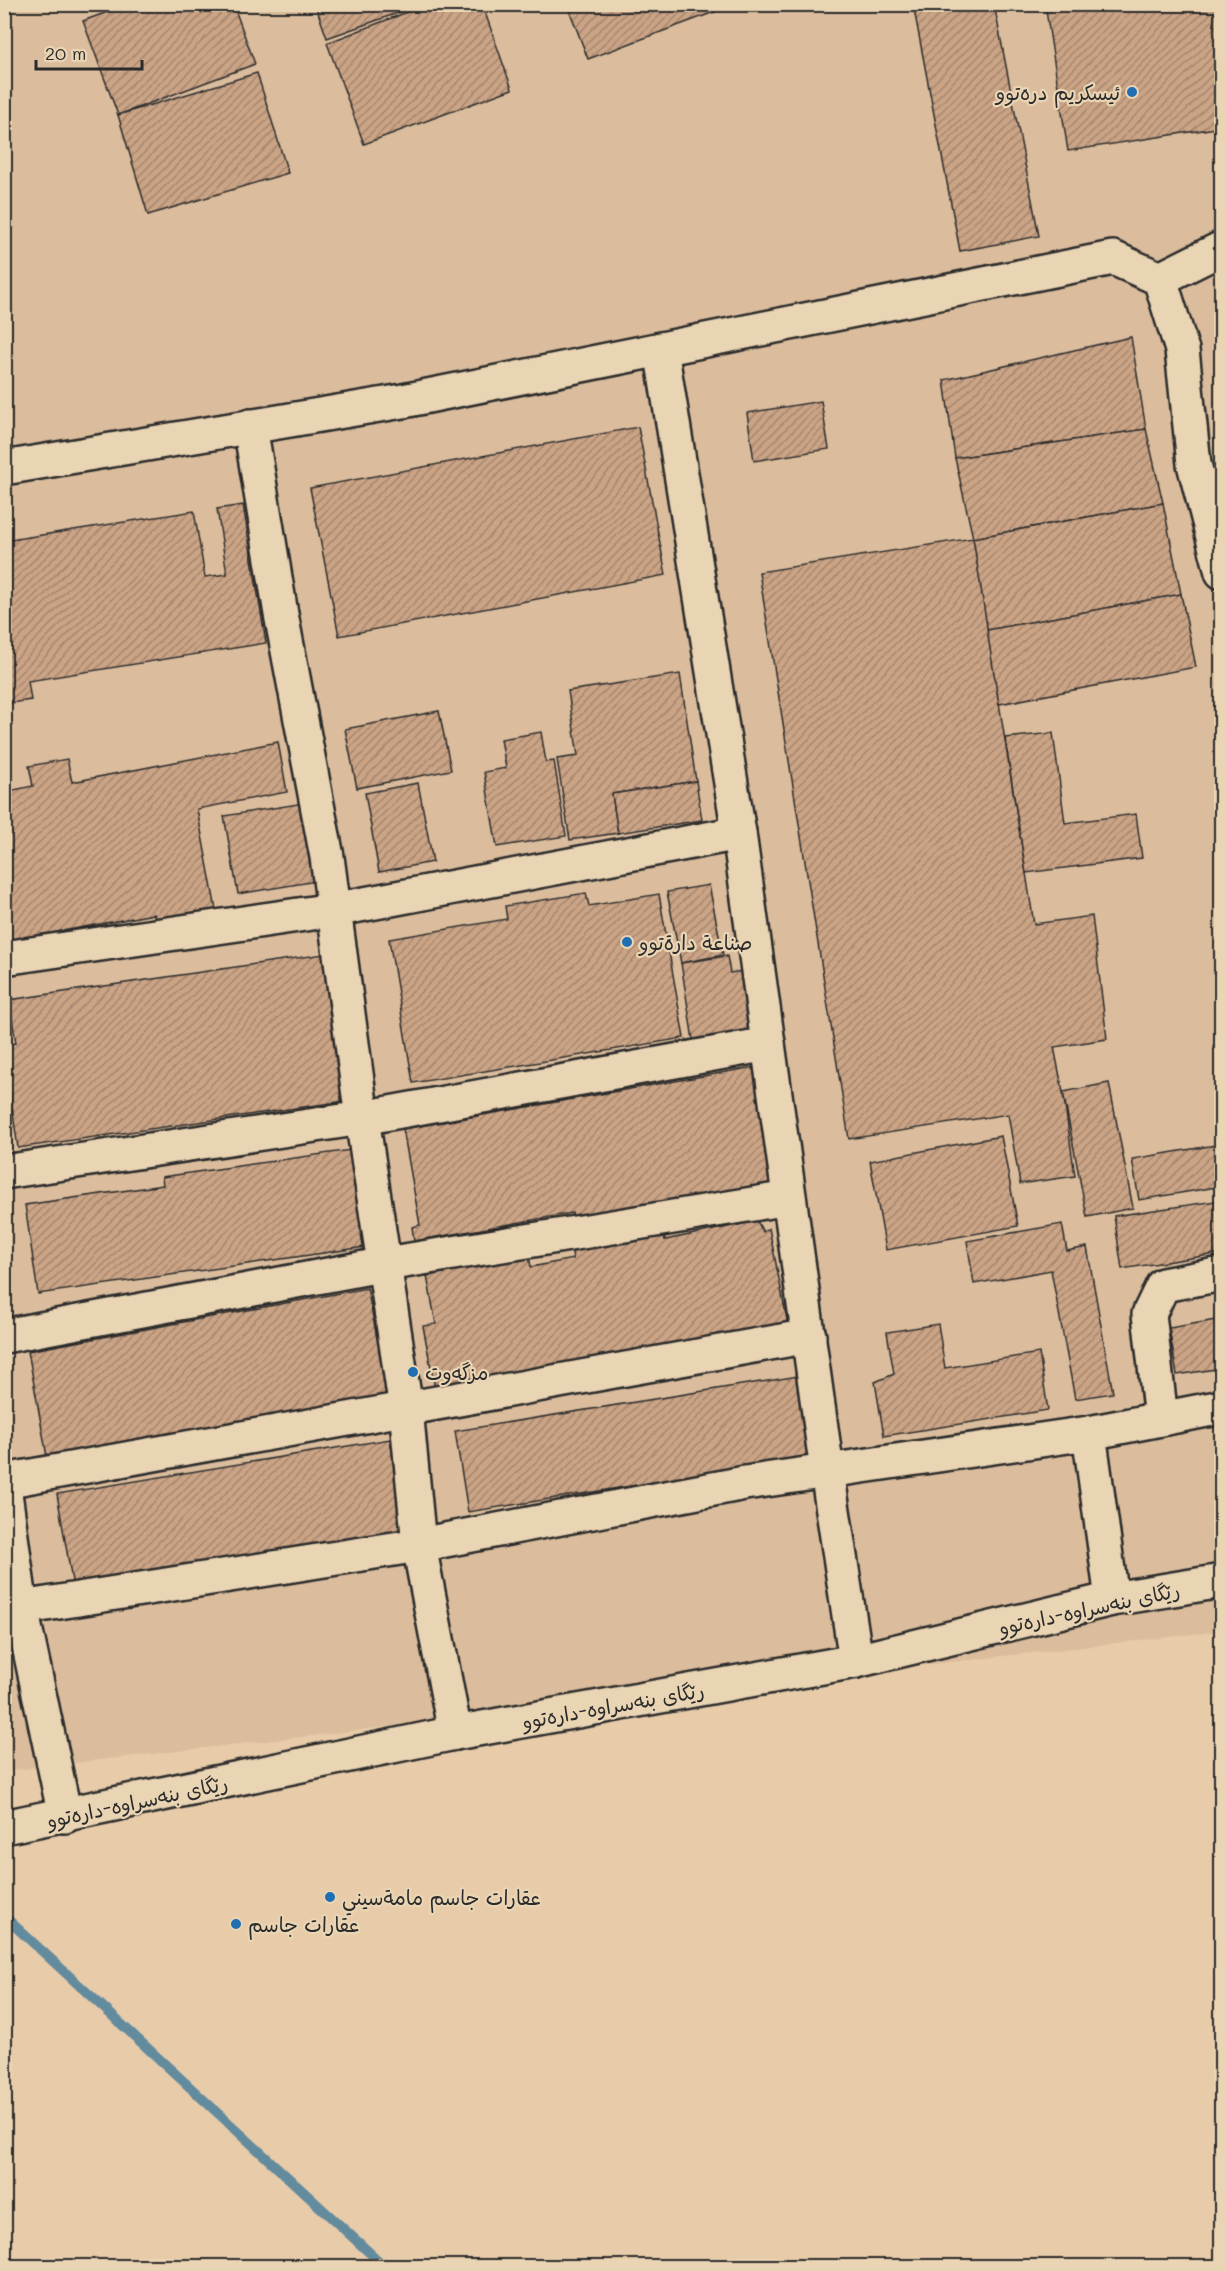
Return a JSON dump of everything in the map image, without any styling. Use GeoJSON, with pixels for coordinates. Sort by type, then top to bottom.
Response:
{"type":"FeatureCollection","features":[{"type":"Feature","properties":{"kind":"street"},"geometry":{"type":"LineString","coordinates":[[1160,279],[1221,248]]}},
{"type":"Feature","properties":{"kind":"street"},"geometry":{"type":"LineString","coordinates":[[4,468],[402,401],[1113,258],[1160,279],[1182,351],[1194,464],[1221,572]]}},
{"type":"Feature","properties":{"kind":"street"},"geometry":{"type":"LineString","coordinates":[[662,349],[739,832],[827,1471],[856,1661]]}},
{"type":"Feature","properties":{"kind":"street"},"geometry":{"type":"LineString","coordinates":[[250,426],[280,614],[327,857],[362,1118],[386,1264],[406,1409],[419,1545],[455,1733]]}},
{"type":"Feature","properties":{"kind":"street"},"geometry":{"type":"LineString","coordinates":[[4,958],[333,910],[739,832]]}},
{"type":"Feature","properties":{"kind":"street"},"geometry":{"type":"LineString","coordinates":[[4,1172],[362,1118],[768,1044]]}},
{"type":"Feature","properties":{"kind":"street"},"geometry":{"type":"LineString","coordinates":[[4,1336],[386,1264],[789,1198]]}},
{"type":"Feature","properties":{"kind":"street"},"geometry":{"type":"LineString","coordinates":[[1161,1419],[1149,1314],[1163,1285],[1221,1274]]}},
{"type":"Feature","properties":{"kind":"street"},"geometry":{"type":"LineString","coordinates":[[4,1481],[809,1336]]}},
{"type":"Feature","properties":{"kind":"street"},"geometry":{"type":"LineString","coordinates":[[21,1608],[419,1545],[745,1483],[1089,1433],[1221,1407]]}},
{"type":"Feature","properties":{"kind":"street"},"geometry":{"type":"LineString","coordinates":[[1089,1433],[1113,1599]]}},
{"type":"Feature","properties":{"kind":"street"},"geometry":{"type":"LineString","coordinates":[[4,1486],[21,1608],[65,1816]]}},
{"type":"Feature","properties":{"kind":"street","name":"رێگای بنەسراوە-دارەتوو"},"geometry":{"type":"LineString","coordinates":[[4,1827],[455,1733],[856,1661],[1113,1599],[1221,1581]]}},
{"type":"Feature","properties":{"kind":"shaded area"},"geometry":{"type":"Polygon","coordinates":[[[4,5],[1221,5],[1221,1631],[5,1771],[4,5]]]}},
{"type":"Feature","properties":{"kind":"building"},"geometry":{"type":"Polygon","coordinates":[[[129,4],[233,4],[255,64],[118,115],[83,21],[129,4]]]}},
{"type":"Feature","properties":{"kind":"building"},"geometry":{"type":"Polygon","coordinates":[[[315,4],[423,4],[327,38],[315,4]]]}},
{"type":"Feature","properties":{"kind":"building"},"geometry":{"type":"Polygon","coordinates":[[[428,4],[482,4],[512,89],[364,144],[327,43],[428,4]]]}},
{"type":"Feature","properties":{"kind":"building"},"geometry":{"type":"Polygon","coordinates":[[[567,4],[736,4],[588,59],[567,4]]]}},
{"type":"Feature","properties":{"kind":"building"},"geometry":{"type":"Polygon","coordinates":[[[913,4],[994,4],[1039,236],[960,251],[913,4]]]}},
{"type":"Feature","properties":{"kind":"building"},"geometry":{"type":"Polygon","coordinates":[[[1045,4],[1222,4],[1222,127],[1068,151],[1045,4]]]}},
{"type":"Feature","properties":{"kind":"building"},"geometry":{"type":"Polygon","coordinates":[[[257,73],[288,173],[148,215],[118,115],[257,73]]]}},
{"type":"Feature","properties":{"kind":"building"},"geometry":{"type":"Polygon","coordinates":[[[1131,337],[1146,429],[955,458],[944,380],[1131,337]]]}},
{"type":"Feature","properties":{"kind":"building"},"geometry":{"type":"Polygon","coordinates":[[[821,401],[829,449],[754,461],[747,413],[821,401]]]}},
{"type":"Feature","properties":{"kind":"building"},"geometry":{"type":"Polygon","coordinates":[[[638,427],[666,575],[339,636],[310,488],[638,427]]]}},
{"type":"Feature","properties":{"kind":"building"},"geometry":{"type":"Polygon","coordinates":[[[1146,429],[1163,503],[973,538],[955,458],[1146,429]]]}},
{"type":"Feature","properties":{"kind":"building"},"geometry":{"type":"Polygon","coordinates":[[[1163,503],[1181,594],[987,630],[973,538],[1163,503]]]}},
{"type":"Feature","properties":{"kind":"building"},"geometry":{"type":"Polygon","coordinates":[[[243,505],[266,643],[28,681],[31,700],[4,704],[4,541],[194,511],[205,577],[227,574],[217,509],[243,505]]]}},
{"type":"Feature","properties":{"kind":"building"},"geometry":{"type":"Polygon","coordinates":[[[973,538],[1034,924],[1092,916],[1107,1039],[1054,1047],[1075,1176],[1020,1184],[1008,1114],[849,1139],[759,572],[973,538]]]}},
{"type":"Feature","properties":{"kind":"building"},"geometry":{"type":"Polygon","coordinates":[[[1181,594],[1196,667],[999,704],[987,630],[1181,594]]]}},
{"type":"Feature","properties":{"kind":"building"},"geometry":{"type":"Polygon","coordinates":[[[680,674],[696,781],[612,794],[618,833],[570,840],[557,759],[578,756],[568,691],[680,674]]]}},
{"type":"Feature","properties":{"kind":"building"},"geometry":{"type":"Polygon","coordinates":[[[439,711],[451,770],[357,788],[345,729],[439,711]]]}},
{"type":"Feature","properties":{"kind":"building"},"geometry":{"type":"Polygon","coordinates":[[[541,732],[546,762],[554,761],[566,836],[497,847],[484,772],[506,768],[501,739],[541,732]]]}},
{"type":"Feature","properties":{"kind":"building"},"geometry":{"type":"Polygon","coordinates":[[[1053,733],[1065,823],[1136,814],[1142,858],[1026,873],[1005,738],[1053,733]]]}},
{"type":"Feature","properties":{"kind":"building"},"geometry":{"type":"Polygon","coordinates":[[[278,742],[287,792],[197,809],[217,915],[156,927],[154,914],[4,942],[4,792],[33,786],[29,766],[67,759],[72,782],[278,742]]]}},
{"type":"Feature","properties":{"kind":"building"},"geometry":{"type":"Polygon","coordinates":[[[696,781],[702,820],[618,833],[612,794],[696,781]]]}},
{"type":"Feature","properties":{"kind":"building"},"geometry":{"type":"Polygon","coordinates":[[[418,783],[433,862],[379,872],[365,793],[418,783]]]}},
{"type":"Feature","properties":{"kind":"building"},"geometry":{"type":"Polygon","coordinates":[[[304,803],[317,881],[238,894],[224,816],[304,803]]]}},
{"type":"Feature","properties":{"kind":"building"},"geometry":{"type":"Polygon","coordinates":[[[709,885],[723,955],[681,963],[667,892],[709,885]]]}},
{"type":"Feature","properties":{"kind":"building"},"geometry":{"type":"Polygon","coordinates":[[[586,893],[589,906],[659,894],[684,1038],[413,1083],[389,939],[507,919],[505,906],[586,893]]]}},
{"type":"Feature","properties":{"kind":"building"},"geometry":{"type":"Polygon","coordinates":[[[324,954],[345,1101],[18,1148],[4,1051],[4,1045],[16,1043],[9,1000],[324,954]]]}},
{"type":"Feature","properties":{"kind":"building"},"geometry":{"type":"Polygon","coordinates":[[[727,956],[730,973],[743,971],[753,1030],[693,1040],[681,963],[727,956]]]}},
{"type":"Feature","properties":{"kind":"building"},"geometry":{"type":"Polygon","coordinates":[[[760,1066],[781,1186],[574,1223],[572,1213],[414,1241],[412,1227],[420,1225],[403,1129],[760,1066]]]}},
{"type":"Feature","properties":{"kind":"building"},"geometry":{"type":"Polygon","coordinates":[[[1109,1083],[1133,1208],[1087,1217],[1063,1092],[1109,1083]]]}},
{"type":"Feature","properties":{"kind":"building"},"geometry":{"type":"Polygon","coordinates":[[[1001,1136],[1018,1226],[886,1250],[870,1161],[1001,1136]]]}},
{"type":"Feature","properties":{"kind":"building"},"geometry":{"type":"Polygon","coordinates":[[[1222,1144],[1222,1186],[1139,1200],[1132,1159],[1222,1144]]]}},
{"type":"Feature","properties":{"kind":"building"},"geometry":{"type":"Polygon","coordinates":[[[358,1149],[372,1246],[38,1294],[25,1205],[163,1185],[162,1177],[358,1149]]]}},
{"type":"Feature","properties":{"kind":"building"},"geometry":{"type":"Polygon","coordinates":[[[1222,1200],[1222,1253],[1122,1269],[1114,1216],[1222,1200]]]}},
{"type":"Feature","properties":{"kind":"building"},"geometry":{"type":"Polygon","coordinates":[[[757,1221],[763,1232],[769,1228],[789,1330],[437,1399],[423,1326],[436,1324],[427,1276],[529,1256],[531,1267],[573,1259],[570,1244],[662,1226],[665,1240],[757,1221]]]}},
{"type":"Feature","properties":{"kind":"building"},"geometry":{"type":"Polygon","coordinates":[[[1062,1224],[1067,1251],[1087,1247],[1113,1393],[1075,1399],[1051,1270],[974,1284],[967,1241],[1062,1224]]]}},
{"type":"Feature","properties":{"kind":"building"},"geometry":{"type":"Polygon","coordinates":[[[367,1288],[389,1396],[47,1457],[28,1351],[367,1288]]]}},
{"type":"Feature","properties":{"kind":"building"},"geometry":{"type":"Polygon","coordinates":[[[1222,1319],[1222,1368],[1177,1375],[1169,1328],[1222,1319]]]}},
{"type":"Feature","properties":{"kind":"building"},"geometry":{"type":"Polygon","coordinates":[[[938,1324],[945,1368],[1039,1353],[1048,1410],[884,1436],[875,1382],[894,1374],[887,1332],[938,1324]]]}},
{"type":"Feature","properties":{"kind":"building"},"geometry":{"type":"Polygon","coordinates":[[[798,1376],[811,1457],[468,1512],[455,1431],[798,1376]]]}},
{"type":"Feature","properties":{"kind":"building"},"geometry":{"type":"Polygon","coordinates":[[[390,1439],[406,1532],[73,1587],[57,1494],[390,1439]]]}},
{"type":"Feature","properties":{"kind":"waterway"},"geometry":{"type":"LineString","coordinates":[[4,1916],[384,2266]]}},
{"type":"Feature","properties":{"kind":"place","name":"ئیسکریم درەتوو"},"geometry":{"type":"Point","coordinates":[1132,92]}},
{"type":"Feature","properties":{"kind":"place","name":"صناعة دارةتوو"},"geometry":{"type":"Point","coordinates":[627,942]}},
{"type":"Feature","properties":{"kind":"place","name":"مزگەوت"},"geometry":{"type":"Point","coordinates":[413,1372]}},
{"type":"Feature","properties":{"kind":"place","name":"عقارات جاسم مامةسيني"},"geometry":{"type":"Point","coordinates":[330,1897]}},
{"type":"Feature","properties":{"kind":"place","name":"عقارات جاسم"},"geometry":{"type":"Point","coordinates":[236,1924]}}]}
